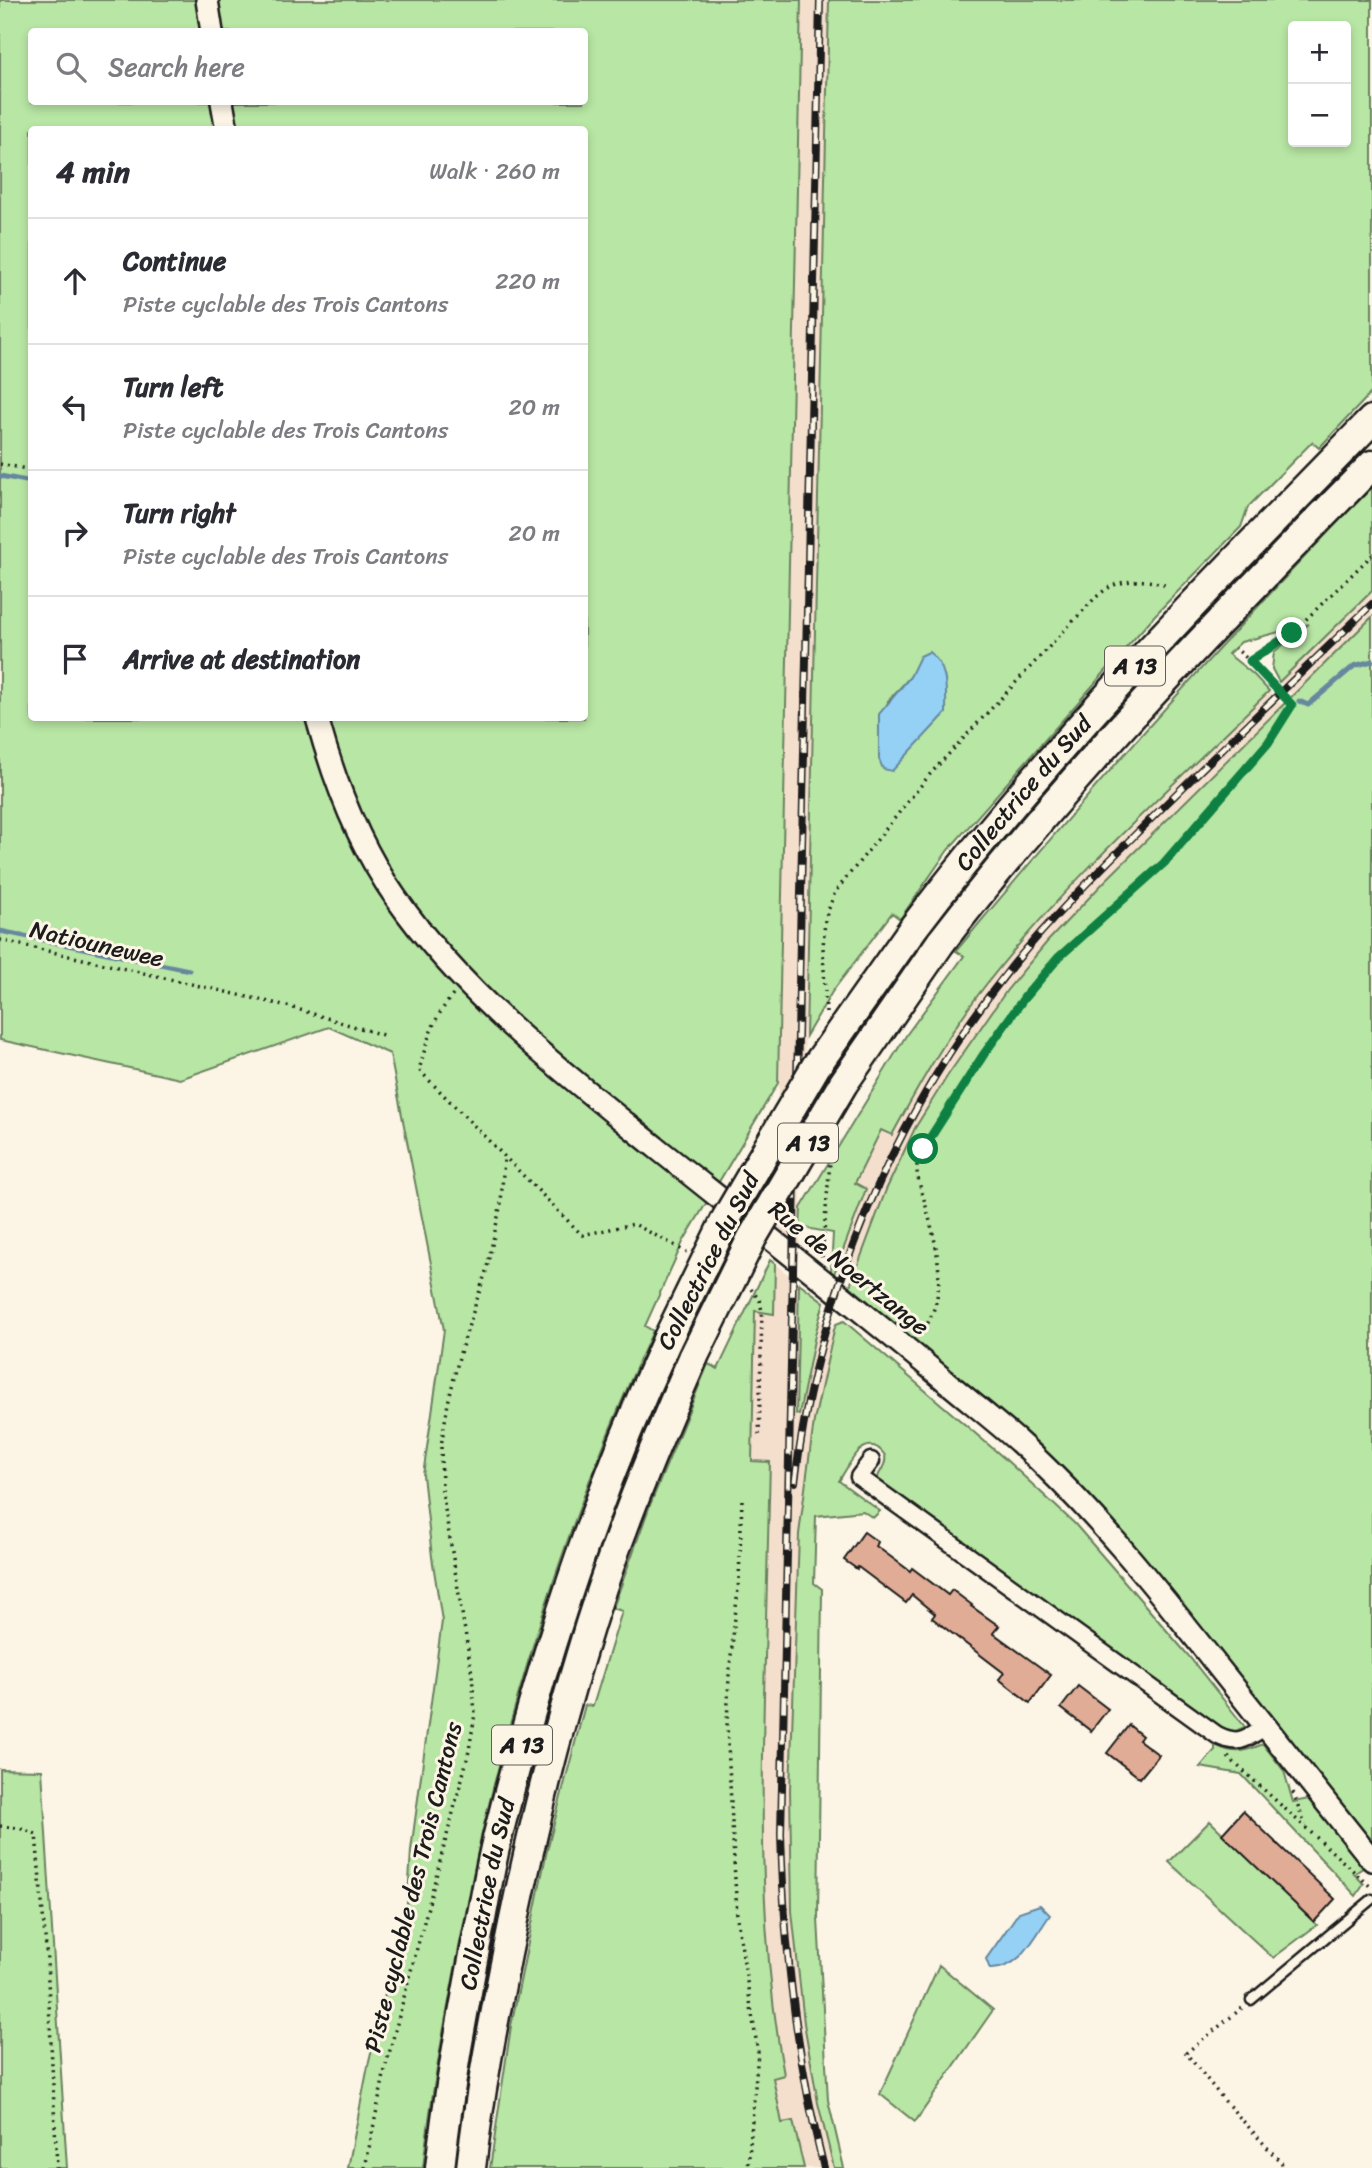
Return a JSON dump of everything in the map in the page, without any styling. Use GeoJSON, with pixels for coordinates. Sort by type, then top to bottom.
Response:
{"type":"FeatureCollection","features":[{"type":"Feature","properties":{"kind":"highway","name":"Collectrice du Sud"},"geometry":{"type":"LineString","coordinates":[[440,2168],[461,2024],[498,1837],[550,1647],[637,1404],[727,1217],[816,1066],[914,927],[1041,768],[1215,580],[1372,420]]}},
{"type":"Feature","properties":{"kind":"highway","name":"Collectrice du Sud"},"geometry":{"type":"LineString","coordinates":[[471,2168],[496,2009],[528,1847],[580,1654],[634,1498],[694,1356],[752,1238],[836,1096],[941,942],[1068,784],[1240,600],[1372,465]]}},
{"type":"Feature","properties":{"kind":"main road"},"geometry":{"type":"LineString","coordinates":[[207,0],[211,28]]}},
{"type":"Feature","properties":{"kind":"main road"},"geometry":{"type":"LineString","coordinates":[[223,105],[226,126]]}},
{"type":"Feature","properties":{"kind":"main road","name":"Rue de Noertzange"},"geometry":{"type":"LineString","coordinates":[[318,721],[340,794],[367,849],[394,896],[431,944],[505,1021],[607,1108],[909,1350],[1020,1443],[1090,1511],[1145,1574],[1372,1860]]}},
{"type":"Feature","properties":{"kind":"street"},"geometry":{"type":"LineString","coordinates":[[870,1461],[859,1477],[1217,1735],[1230,1742],[1244,1740],[1266,1726]]}},
{"type":"Feature","properties":{"kind":"lane"},"geometry":{"type":"LineString","coordinates":[[1251,2000],[1372,1899]]}},
{"type":"Feature","properties":{"kind":"path"},"geometry":{"type":"LineString","coordinates":[[0,464],[28,469]]}},
{"type":"Feature","properties":{"kind":"path"},"geometry":{"type":"LineString","coordinates":[[1250,661],[1292,633],[1372,555]]}},
{"type":"Feature","properties":{"kind":"path"},"geometry":{"type":"LineString","coordinates":[[826,1013],[823,948],[825,919],[835,892],[931,774],[1094,599],[1111,586],[1131,582],[1157,581],[1167,586]]}},
{"type":"Feature","properties":{"kind":"path"},"geometry":{"type":"LineString","coordinates":[[909,1350],[926,1327],[936,1301],[940,1274],[937,1247],[918,1179],[917,1164],[923,1149],[984,1054],[1024,998],[1059,957],[1164,863],[1268,743],[1292,705],[1235,648]]}},
{"type":"Feature","properties":{"kind":"path","name":"Natiounewee"},"geometry":{"type":"LineString","coordinates":[[0,940],[287,1006],[386,1036]]}},
{"type":"Feature","properties":{"kind":"path"},"geometry":{"type":"LineString","coordinates":[[454,994],[438,1014],[419,1070],[582,1236],[634,1224],[681,1248]]}},
{"type":"Feature","properties":{"kind":"path"},"geometry":{"type":"LineString","coordinates":[[820,1278],[831,1145]]}},
{"type":"Feature","properties":{"kind":"path","name":"Piste cyclable des Trois Cantons"},"geometry":{"type":"LineString","coordinates":[[365,2168],[386,2065],[468,1756],[475,1714],[472,1674],[442,1491],[441,1446],[460,1353],[487,1268],[501,1203],[504,1158]]}},
{"type":"Feature","properties":{"kind":"path"},"geometry":{"type":"LineString","coordinates":[[754,1290],[762,1312],[759,1438]]}},
{"type":"Feature","properties":{"kind":"path"},"geometry":{"type":"LineString","coordinates":[[742,1500],[739,1579],[729,1675],[727,1725],[737,1918],[758,2052],[748,2168]]}},
{"type":"Feature","properties":{"kind":"path"},"geometry":{"type":"LineString","coordinates":[[1227,1756],[1372,1888]]}},
{"type":"Feature","properties":{"kind":"path"},"geometry":{"type":"LineString","coordinates":[[0,1826],[19,1828],[36,1834],[47,1960],[57,2168]]}},
{"type":"Feature","properties":{"kind":"path"},"geometry":{"type":"LineString","coordinates":[[1251,2000],[1186,2053],[1223,2099],[1286,2168]]}},
{"type":"Feature","properties":{"kind":"shaded area"},"geometry":{"type":"Polygon","coordinates":[[[801,0],[829,0],[800,1245],[776,1226],[801,0]]]}},
{"type":"Feature","properties":{"kind":"shaded area"},"geometry":{"type":"Polygon","coordinates":[[[1372,591],[1372,617],[1292,695],[1279,682],[1372,591]]]}},
{"type":"Feature","properties":{"kind":"shaded area"},"geometry":{"type":"Polygon","coordinates":[[[1269,691],[1282,705],[1105,881],[1047,942],[1007,990],[915,1128],[886,1190],[855,1269],[839,1259],[866,1189],[855,1183],[881,1130],[892,1135],[930,1065],[977,996],[1019,944],[1091,867],[1269,691]]]}},
{"type":"Feature","properties":{"kind":"shaded area"},"geometry":{"type":"Polygon","coordinates":[[[775,1264],[799,1283],[796,1414],[799,1415],[819,1319],[834,1330],[814,1421],[799,1534],[790,1790],[792,1911],[804,2023],[818,2103],[834,2168],[804,2168],[793,2122],[782,2124],[773,2077],[784,2075],[771,1991],[764,1911],[752,1461],[755,1311],[774,1313],[775,1264]]]}},
{"type":"Feature","properties":{"kind":"green space"},"geometry":{"type":"Polygon","coordinates":[[[0,0],[801,0],[778,1083],[683,1242],[645,1326],[653,1331],[600,1453],[534,1641],[479,1847],[439,2058],[423,2168],[348,2168],[369,2061],[408,1898],[411,1850],[442,1621],[423,1475],[444,1330],[390,1054],[329,1027],[180,1079],[0,1040],[0,0]]]}},
{"type":"Feature","properties":{"kind":"green space"},"geometry":{"type":"Polygon","coordinates":[[[829,0],[1372,0],[1372,392],[1319,448],[1312,442],[1248,507],[1241,527],[1155,615],[948,850],[900,919],[892,913],[832,992],[806,1036],[829,0]],[[910,677],[888,701],[879,759],[910,677]]]}},
{"type":"Feature","properties":{"kind":"green space"},"geometry":{"type":"Polygon","coordinates":[[[1372,487],[1372,591],[1279,682],[1272,669],[1274,652],[1309,624],[1241,642],[1228,654],[1269,691],[1081,875],[978,995],[932,1064],[892,1135],[881,1130],[855,1183],[866,1189],[834,1274],[831,1271],[833,1233],[800,1227],[801,1208],[907,1034],[964,956],[956,951],[1159,715],[1372,487]]]}},
{"type":"Feature","properties":{"kind":"green space"},"geometry":{"type":"Polygon","coordinates":[[[1372,617],[1372,1844],[987,1402],[850,1286],[886,1190],[915,1128],[1007,990],[1047,942],[1105,881],[1372,617]]]}},
{"type":"Feature","properties":{"kind":"green space"},"geometry":{"type":"Polygon","coordinates":[[[770,1260],[775,1264],[774,1314],[755,1311],[752,1461],[770,1462],[763,1745],[764,1887],[776,2028],[784,2075],[773,2078],[782,2123],[793,2121],[804,2168],[490,2168],[511,2026],[547,1850],[585,1705],[593,1706],[622,1611],[613,1608],[650,1505],[708,1364],[718,1369],[770,1260]]]}},
{"type":"Feature","properties":{"kind":"green space"},"geometry":{"type":"Polygon","coordinates":[[[799,1283],[824,1302],[799,1415],[796,1414],[799,1283]]]}},
{"type":"Feature","properties":{"kind":"green space"},"geometry":{"type":"Polygon","coordinates":[[[844,1321],[1004,1458],[1075,1524],[1187,1654],[1245,1727],[1233,1732],[1224,1730],[881,1494],[878,1477],[885,1456],[878,1448],[871,1446],[860,1450],[839,1481],[880,1511],[873,1518],[863,1511],[816,1516],[814,1583],[822,1589],[818,1919],[828,2100],[844,2168],[834,2168],[818,2103],[804,2023],[792,1911],[790,1790],[799,1534],[814,1421],[834,1330],[836,1324],[844,1321]]]}},
{"type":"Feature","properties":{"kind":"green space"},"geometry":{"type":"Polygon","coordinates":[[[1263,1744],[1284,1771],[1293,1802],[1309,1799],[1364,1867],[1354,1874],[1364,1884],[1356,1896],[1241,1774],[1200,1767],[1215,1750],[1215,1745],[1239,1751],[1263,1744]]]}},
{"type":"Feature","properties":{"kind":"green space"},"geometry":{"type":"Polygon","coordinates":[[[0,1769],[42,1770],[67,2168],[0,2168],[0,1769]]]}},
{"type":"Feature","properties":{"kind":"green space"},"geometry":{"type":"Polygon","coordinates":[[[1210,1821],[1317,1925],[1273,1958],[1169,1862],[1210,1821]]]}},
{"type":"Feature","properties":{"kind":"green space"},"geometry":{"type":"Polygon","coordinates":[[[939,1965],[993,2010],[915,2122],[880,2094],[939,1965]]]}},
{"type":"Feature","properties":{"kind":"water"},"geometry":{"type":"Polygon","coordinates":[[[929,652],[943,672],[946,713],[892,771],[883,769],[879,759],[879,714],[910,677],[920,656],[929,652]]]}},
{"type":"Feature","properties":{"kind":"water"},"geometry":{"type":"Polygon","coordinates":[[[1040,1905],[1050,1915],[1026,1951],[1010,1964],[990,1969],[986,1959],[1019,1912],[1040,1905]]]}},
{"type":"Feature","properties":{"kind":"building"},"geometry":{"type":"Polygon","coordinates":[[[864,1532],[878,1542],[876,1546],[910,1571],[912,1568],[948,1595],[952,1590],[972,1605],[999,1626],[993,1633],[1051,1675],[1030,1703],[999,1679],[1004,1673],[932,1618],[935,1614],[912,1595],[906,1603],[858,1567],[857,1569],[844,1560],[864,1532]]]}},
{"type":"Feature","properties":{"kind":"building"},"geometry":{"type":"Polygon","coordinates":[[[1078,1686],[1108,1709],[1091,1731],[1061,1708],[1078,1686]]]}},
{"type":"Feature","properties":{"kind":"building"},"geometry":{"type":"Polygon","coordinates":[[[1129,1725],[1142,1736],[1139,1740],[1159,1755],[1140,1778],[1107,1753],[1129,1725]]]}},
{"type":"Feature","properties":{"kind":"building"},"geometry":{"type":"Polygon","coordinates":[[[1243,1811],[1335,1899],[1314,1922],[1222,1834],[1243,1811]]]}},
{"type":"Feature","properties":{"kind":"waterway"},"geometry":{"type":"LineString","coordinates":[[0,476],[28,481]]}},
{"type":"Feature","properties":{"kind":"waterway"},"geometry":{"type":"LineString","coordinates":[[1299,701],[1308,705],[1354,666],[1372,661]]}},
{"type":"Feature","properties":{"kind":"waterway"},"geometry":{"type":"LineString","coordinates":[[0,931],[189,970]]}},
{"type":"Feature","properties":{"kind":"railway"},"geometry":{"type":"LineString","coordinates":[[820,0],[781,1834],[793,2002],[806,2085],[824,2168]]}},
{"type":"Feature","properties":{"kind":"railway"},"geometry":{"type":"LineString","coordinates":[[795,1482],[806,1412],[822,1342],[843,1274],[868,1208],[898,1144],[932,1082],[970,1022],[1049,923],[1372,604]]}},
{"type":"Feature","properties":{"kind":"route"},"geometry":{"type":"LineString","coordinates":[[923,1149],[984,1054],[1024,998],[1059,957],[1164,863],[1268,743],[1292,705],[1250,661],[1292,633]]}}]}
